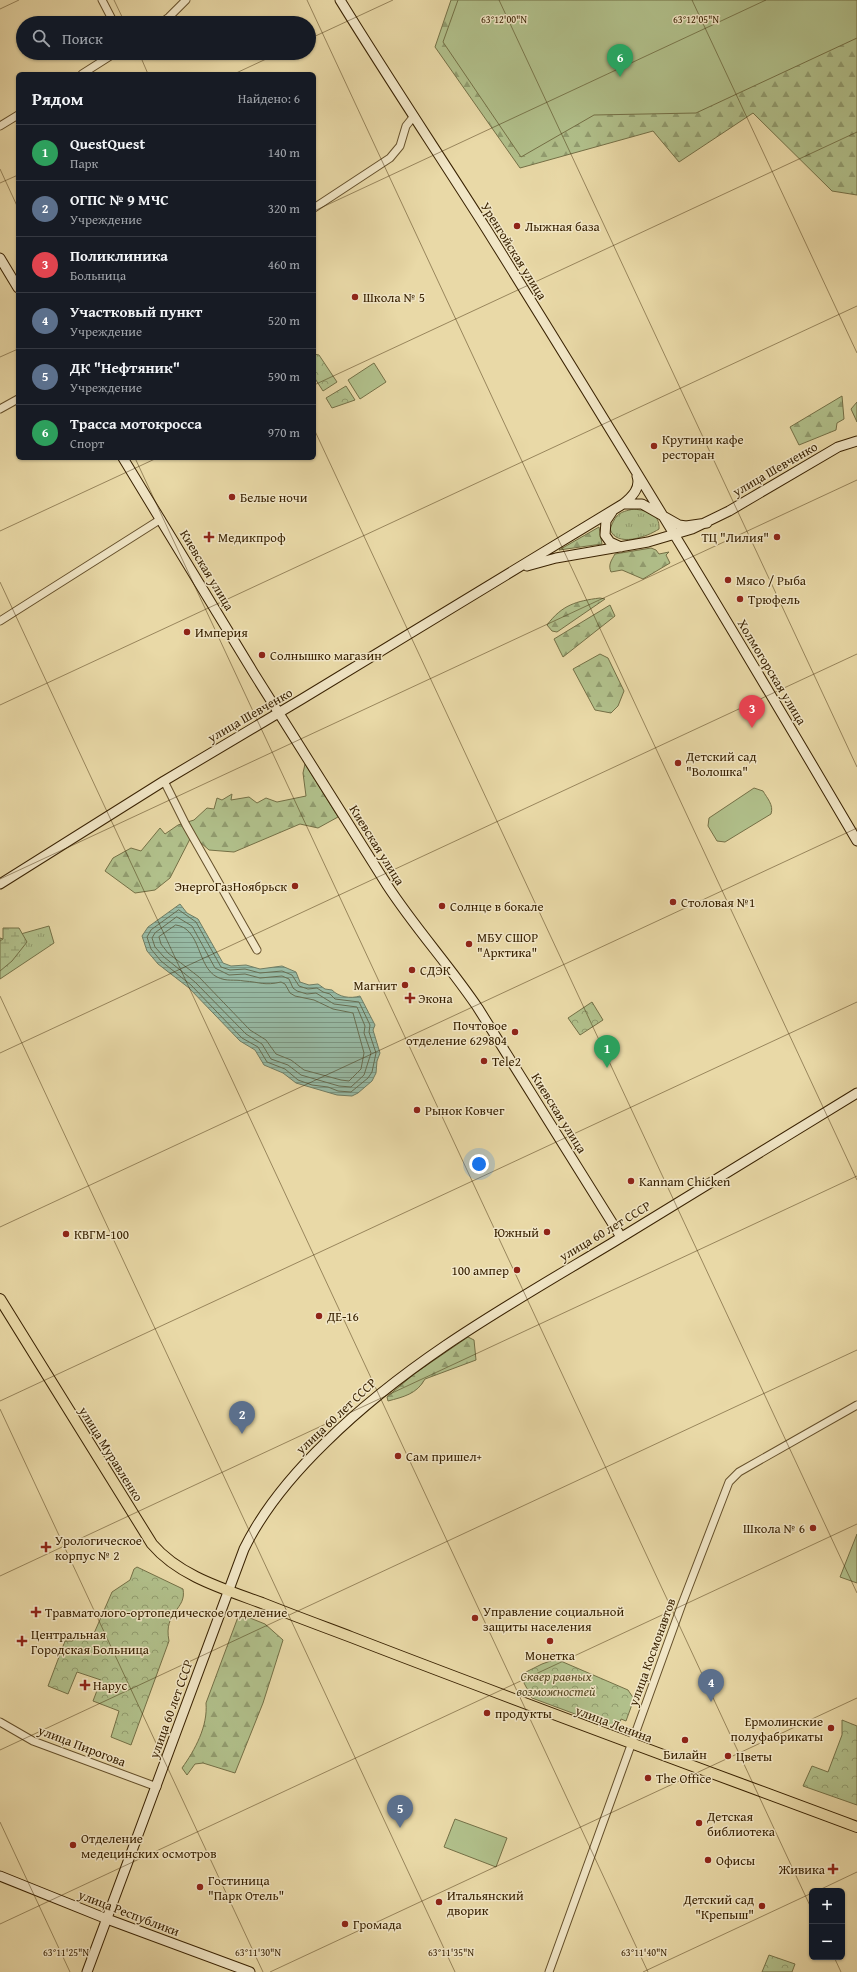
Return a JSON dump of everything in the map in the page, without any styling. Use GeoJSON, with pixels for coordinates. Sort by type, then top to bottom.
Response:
{"type":"FeatureCollection","features":[{"type":"Feature","properties":{"kind":"main road","name":"улица Муравленко"},"geometry":{"type":"LineString","coordinates":[[0,1299],[152,1544],[166,1559],[176,1566],[229,1590]]}},
{"type":"Feature","properties":{"kind":"main road","name":"улица Ленина"},"geometry":{"type":"LineString","coordinates":[[229,1590],[632,1744],[857,1827]]}},
{"type":"Feature","properties":{"kind":"street"},"geometry":{"type":"LineString","coordinates":[[102,0],[110,16]]}},
{"type":"Feature","properties":{"kind":"street"},"geometry":{"type":"LineString","coordinates":[[171,16],[186,0]]}},
{"type":"Feature","properties":{"kind":"street","name":"Уренгойская улица"},"geometry":{"type":"LineString","coordinates":[[340,0],[664,517]]}},
{"type":"Feature","properties":{"kind":"street"},"geometry":{"type":"LineString","coordinates":[[85,72],[103,60]]}},
{"type":"Feature","properties":{"kind":"street"},"geometry":{"type":"LineString","coordinates":[[0,126],[16,116]]}},
{"type":"Feature","properties":{"kind":"street"},"geometry":{"type":"LineString","coordinates":[[316,207],[390,158],[400,146],[406,126],[414,116]]}},
{"type":"Feature","properties":{"kind":"street"},"geometry":{"type":"LineString","coordinates":[[0,258],[16,285]]}},
{"type":"Feature","properties":{"kind":"street"},"geometry":{"type":"LineString","coordinates":[[0,409],[16,400]]}},
{"type":"Feature","properties":{"kind":"street","name":"улица Шевченко"},"geometry":{"type":"LineString","coordinates":[[707,523],[838,447],[857,441]]}},
{"type":"Feature","properties":{"kind":"street","name":"Киевская улица"},"geometry":{"type":"LineString","coordinates":[[124,460],[279,713],[399,904],[458,978],[621,1237]]}},
{"type":"Feature","properties":{"kind":"street"},"geometry":{"type":"LineString","coordinates":[[621,547],[610,542],[604,531],[608,517],[632,496],[638,486],[638,478],[634,469]]}},
{"type":"Feature","properties":{"kind":"street"},"geometry":{"type":"LineString","coordinates":[[515,571],[620,506],[642,504],[664,517],[686,526],[707,523]]}},
{"type":"Feature","properties":{"kind":"street"},"geometry":{"type":"LineString","coordinates":[[648,542],[663,533],[666,526],[664,517]]}},
{"type":"Feature","properties":{"kind":"street","name":"Холмогорская улица"},"geometry":{"type":"LineString","coordinates":[[664,517],[857,841]]}},
{"type":"Feature","properties":{"kind":"street"},"geometry":{"type":"LineString","coordinates":[[0,621],[161,519]]}},
{"type":"Feature","properties":{"kind":"street"},"geometry":{"type":"LineString","coordinates":[[515,571],[556,558],[675,536],[707,523]]}},
{"type":"Feature","properties":{"kind":"street","name":"улица Шевченко"},"geometry":{"type":"LineString","coordinates":[[0,884],[164,781],[515,571]]}},
{"type":"Feature","properties":{"kind":"street"},"geometry":{"type":"LineString","coordinates":[[164,781],[186,825],[257,950]]}},
{"type":"Feature","properties":{"kind":"street","name":"улица 60 лет СССР"},"geometry":{"type":"LineString","coordinates":[[87,1972],[229,1590],[253,1530],[304,1463],[359,1410],[403,1374],[454,1339],[857,1093]]}},
{"type":"Feature","properties":{"kind":"street","name":"улица Космонавтов"},"geometry":{"type":"LineString","coordinates":[[549,1972],[682,1604],[732,1478],[739,1472],[857,1405]]}},
{"type":"Feature","properties":{"kind":"street","name":"улица Пирогова"},"geometry":{"type":"LineString","coordinates":[[0,1722],[33,1741],[157,1787]]}},
{"type":"Feature","properties":{"kind":"street","name":"улица Республики"},"geometry":{"type":"LineString","coordinates":[[0,1876],[107,1919],[250,1972]]}},
{"type":"Feature","properties":{"kind":"green space"},"geometry":{"type":"Polygon","coordinates":[[[451,0],[857,0],[857,195],[832,191],[753,113],[679,162],[653,131],[520,168],[435,47],[451,0]]]}},
{"type":"Feature","properties":{"kind":"green space"},"geometry":{"type":"Polygon","coordinates":[[[458,0],[857,0],[857,38],[696,113],[594,115],[521,157],[443,42],[458,0]]]}},
{"type":"Feature","properties":{"kind":"green space"},"geometry":{"type":"Polygon","coordinates":[[[316,354],[319,355],[337,382],[323,391],[316,380],[316,354]]]}},
{"type":"Feature","properties":{"kind":"green space"},"geometry":{"type":"Polygon","coordinates":[[[374,363],[386,382],[360,399],[348,380],[374,363]]]}},
{"type":"Feature","properties":{"kind":"green space"},"geometry":{"type":"Polygon","coordinates":[[[346,386],[355,400],[332,408],[326,398],[346,386]]]}},
{"type":"Feature","properties":{"kind":"green space"},"geometry":{"type":"Polygon","coordinates":[[[842,396],[844,419],[837,423],[836,430],[799,445],[790,427],[842,396]]]}},
{"type":"Feature","properties":{"kind":"green space"},"geometry":{"type":"Polygon","coordinates":[[[857,402],[857,422],[851,409],[857,402]]]}},
{"type":"Feature","properties":{"kind":"green space"},"geometry":{"type":"Polygon","coordinates":[[[634,509],[648,512],[655,516],[659,524],[659,529],[640,538],[625,539],[618,538],[613,535],[610,529],[616,517],[625,511],[634,509]]]}},
{"type":"Feature","properties":{"kind":"green space"},"geometry":{"type":"Polygon","coordinates":[[[599,527],[602,544],[559,550],[599,527]]]}},
{"type":"Feature","properties":{"kind":"green space"},"geometry":{"type":"Polygon","coordinates":[[[651,548],[656,550],[659,554],[669,552],[666,555],[670,563],[643,579],[622,570],[611,572],[610,565],[615,554],[651,548]]]}},
{"type":"Feature","properties":{"kind":"green space"},"geometry":{"type":"Polygon","coordinates":[[[600,598],[605,599],[557,632],[552,631],[547,625],[564,608],[584,601],[600,598]]]}},
{"type":"Feature","properties":{"kind":"green space"},"geometry":{"type":"Polygon","coordinates":[[[610,605],[615,616],[563,657],[554,639],[610,605]]]}},
{"type":"Feature","properties":{"kind":"green space"},"geometry":{"type":"Polygon","coordinates":[[[600,654],[608,658],[624,691],[618,706],[611,713],[595,710],[573,669],[600,654]]]}},
{"type":"Feature","properties":{"kind":"green space"},"geometry":{"type":"Polygon","coordinates":[[[305,764],[338,817],[318,828],[300,824],[234,852],[209,850],[192,835],[170,878],[155,890],[135,893],[105,871],[113,858],[131,848],[141,851],[160,828],[165,834],[178,825],[194,820],[207,808],[214,809],[217,798],[222,800],[232,794],[231,800],[249,797],[257,803],[266,798],[277,802],[306,796],[303,773],[305,764]]]}},
{"type":"Feature","properties":{"kind":"green space"},"geometry":{"type":"Polygon","coordinates":[[[754,788],[763,791],[771,805],[771,814],[725,842],[717,841],[708,826],[709,818],[754,788]]]}},
{"type":"Feature","properties":{"kind":"green space"},"geometry":{"type":"Polygon","coordinates":[[[49,926],[54,943],[0,979],[0,938],[3,939],[49,926]]]}},
{"type":"Feature","properties":{"kind":"green space"},"geometry":{"type":"Polygon","coordinates":[[[3,928],[19,928],[27,942],[12,961],[0,971],[0,941],[3,939],[3,928]]]}},
{"type":"Feature","properties":{"kind":"green space"},"geometry":{"type":"Polygon","coordinates":[[[592,1002],[603,1020],[580,1035],[568,1018],[592,1002]]]}},
{"type":"Feature","properties":{"kind":"green space"},"geometry":{"type":"Polygon","coordinates":[[[468,1337],[474,1340],[476,1360],[425,1379],[418,1388],[409,1394],[388,1401],[387,1397],[414,1374],[468,1337]]]}},
{"type":"Feature","properties":{"kind":"green space"},"geometry":{"type":"Polygon","coordinates":[[[857,1534],[857,1583],[840,1577],[857,1534]]]}},
{"type":"Feature","properties":{"kind":"green space"},"geometry":{"type":"Polygon","coordinates":[[[137,1567],[183,1589],[183,1596],[182,1602],[169,1623],[169,1641],[131,1745],[111,1737],[119,1711],[93,1701],[101,1680],[77,1672],[68,1694],[48,1686],[65,1641],[72,1641],[79,1637],[92,1638],[112,1592],[130,1580],[134,1569],[137,1567]]]}},
{"type":"Feature","properties":{"kind":"green space"},"geometry":{"type":"Polygon","coordinates":[[[245,1616],[265,1624],[283,1640],[263,1703],[235,1773],[203,1763],[195,1764],[187,1775],[182,1768],[196,1746],[203,1729],[206,1703],[238,1617],[245,1616]]]}},
{"type":"Feature","properties":{"kind":"green space","name":"Сквер равных возможностей"},"geometry":{"type":"Polygon","coordinates":[[[556,1659],[628,1690],[634,1699],[626,1721],[621,1719],[618,1730],[532,1698],[524,1683],[526,1672],[556,1659]]]}},
{"type":"Feature","properties":{"kind":"green space"},"geometry":{"type":"Polygon","coordinates":[[[842,1720],[857,1726],[857,1805],[803,1786],[812,1766],[828,1772],[842,1735],[842,1720]]]}},
{"type":"Feature","properties":{"kind":"green space"},"geometry":{"type":"Polygon","coordinates":[[[455,1819],[507,1838],[496,1867],[444,1847],[455,1819]]]}},
{"type":"Feature","properties":{"kind":"green space"},"geometry":{"type":"Polygon","coordinates":[[[769,1955],[795,1964],[792,1972],[762,1972],[769,1955]]]}},
{"type":"Feature","properties":{"kind":"water"},"geometry":{"type":"Polygon","coordinates":[[[180,904],[187,913],[198,919],[223,963],[231,966],[246,965],[260,969],[282,966],[296,972],[300,982],[309,985],[318,984],[325,989],[332,990],[345,997],[360,996],[375,1025],[373,1030],[380,1053],[377,1061],[376,1073],[372,1081],[352,1096],[337,1095],[296,1083],[283,1073],[264,1065],[255,1050],[240,1041],[189,988],[158,964],[147,951],[142,936],[148,927],[180,904]]]}},
{"type":"Feature","properties":{"kind":"place","name":"Трасса мотокросса"},"geometry":{"type":"Point","coordinates":[620,77]}},
{"type":"Feature","properties":{"kind":"place","name":"Лыжная база"},"geometry":{"type":"Point","coordinates":[517,226]}},
{"type":"Feature","properties":{"kind":"place","name":"Школа № 5"},"geometry":{"type":"Point","coordinates":[355,297]}},
{"type":"Feature","properties":{"kind":"place","name":"Крутини кафе ресторан"},"geometry":{"type":"Point","coordinates":[654,446]}},
{"type":"Feature","properties":{"kind":"place","name":"Белые ночи"},"geometry":{"type":"Point","coordinates":[232,497]}},
{"type":"Feature","properties":{"kind":"place","name":"Медикпроф"},"geometry":{"type":"Point","coordinates":[209,537]}},
{"type":"Feature","properties":{"kind":"place","name":"ТЦ \"Лилия\""},"geometry":{"type":"Point","coordinates":[777,537]}},
{"type":"Feature","properties":{"kind":"place","name":"Мясо / Рыба"},"geometry":{"type":"Point","coordinates":[728,580]}},
{"type":"Feature","properties":{"kind":"place","name":"Трюфель"},"geometry":{"type":"Point","coordinates":[740,599]}},
{"type":"Feature","properties":{"kind":"place","name":"Империя"},"geometry":{"type":"Point","coordinates":[187,632]}},
{"type":"Feature","properties":{"kind":"place","name":"Солнышко магазин"},"geometry":{"type":"Point","coordinates":[262,655]}},
{"type":"Feature","properties":{"kind":"place","name":"Поликлиника"},"geometry":{"type":"Point","coordinates":[752,728]}},
{"type":"Feature","properties":{"kind":"place","name":"Детский сад \"Волошка\""},"geometry":{"type":"Point","coordinates":[678,763]}},
{"type":"Feature","properties":{"kind":"place","name":"ЭнергоГазНоябрьск"},"geometry":{"type":"Point","coordinates":[295,886]}},
{"type":"Feature","properties":{"kind":"place","name":"Столовая №1"},"geometry":{"type":"Point","coordinates":[673,902]}},
{"type":"Feature","properties":{"kind":"place","name":"Солнце в бокале"},"geometry":{"type":"Point","coordinates":[442,906]}},
{"type":"Feature","properties":{"kind":"place","name":"МБУ СШОР \"Арктика\""},"geometry":{"type":"Point","coordinates":[469,944]}},
{"type":"Feature","properties":{"kind":"place","name":"СДЭК"},"geometry":{"type":"Point","coordinates":[412,970]}},
{"type":"Feature","properties":{"kind":"place","name":"Магнит"},"geometry":{"type":"Point","coordinates":[405,985]}},
{"type":"Feature","properties":{"kind":"place","name":"Экона"},"geometry":{"type":"Point","coordinates":[410,998]}},
{"type":"Feature","properties":{"kind":"place","name":"Почтовое отделение 629804"},"geometry":{"type":"Point","coordinates":[515,1032]}},
{"type":"Feature","properties":{"kind":"place","name":"Tele2"},"geometry":{"type":"Point","coordinates":[484,1061]}},
{"type":"Feature","properties":{"kind":"place","name":"QuestQuest"},"geometry":{"type":"Point","coordinates":[607,1068]}},
{"type":"Feature","properties":{"kind":"place","name":"Рынок Ковчег"},"geometry":{"type":"Point","coordinates":[417,1110]}},
{"type":"Feature","properties":{"kind":"place","name":"Kannam Chicken"},"geometry":{"type":"Point","coordinates":[631,1181]}},
{"type":"Feature","properties":{"kind":"place","name":"Южный"},"geometry":{"type":"Point","coordinates":[547,1232]}},
{"type":"Feature","properties":{"kind":"place","name":"КВГМ-100"},"geometry":{"type":"Point","coordinates":[66,1234]}},
{"type":"Feature","properties":{"kind":"place","name":"100 ампер"},"geometry":{"type":"Point","coordinates":[517,1270]}},
{"type":"Feature","properties":{"kind":"place","name":"ДЕ-16"},"geometry":{"type":"Point","coordinates":[319,1316]}},
{"type":"Feature","properties":{"kind":"place","name":"ОГПС № 9 МЧС"},"geometry":{"type":"Point","coordinates":[242,1434]}},
{"type":"Feature","properties":{"kind":"place","name":"Сам пришел+"},"geometry":{"type":"Point","coordinates":[398,1456]}},
{"type":"Feature","properties":{"kind":"place","name":"Школа № 6"},"geometry":{"type":"Point","coordinates":[813,1528]}},
{"type":"Feature","properties":{"kind":"place","name":"Урологическое корпус № 2"},"geometry":{"type":"Point","coordinates":[46,1547]}},
{"type":"Feature","properties":{"kind":"place","name":"Травматолого-ортопедическое отделение"},"geometry":{"type":"Point","coordinates":[36,1612]}},
{"type":"Feature","properties":{"kind":"place","name":"Управление социальной защиты населения"},"geometry":{"type":"Point","coordinates":[475,1618]}},
{"type":"Feature","properties":{"kind":"place","name":"Центральная Городская Больница"},"geometry":{"type":"Point","coordinates":[22,1641]}},
{"type":"Feature","properties":{"kind":"place","name":"Монетка"},"geometry":{"type":"Point","coordinates":[550,1641]}},
{"type":"Feature","properties":{"kind":"place","name":"Нарус"},"geometry":{"type":"Point","coordinates":[85,1685]}},
{"type":"Feature","properties":{"kind":"place","name":"Участковый пункт"},"geometry":{"type":"Point","coordinates":[711,1702]}},
{"type":"Feature","properties":{"kind":"place","name":"продукты"},"geometry":{"type":"Point","coordinates":[487,1713]}},
{"type":"Feature","properties":{"kind":"place","name":"Ермолинские полуфабрикаты"},"geometry":{"type":"Point","coordinates":[831,1728]}},
{"type":"Feature","properties":{"kind":"place","name":"Билайн"},"geometry":{"type":"Point","coordinates":[685,1740]}},
{"type":"Feature","properties":{"kind":"place","name":"Цветы"},"geometry":{"type":"Point","coordinates":[728,1756]}},
{"type":"Feature","properties":{"kind":"place","name":"The Office"},"geometry":{"type":"Point","coordinates":[648,1778]}},
{"type":"Feature","properties":{"kind":"place","name":"Детская библиотека"},"geometry":{"type":"Point","coordinates":[699,1823]}},
{"type":"Feature","properties":{"kind":"place","name":"ДК \"Нефтяник\""},"geometry":{"type":"Point","coordinates":[400,1828]}},
{"type":"Feature","properties":{"kind":"place","name":"Отделение медецинских осмотров"},"geometry":{"type":"Point","coordinates":[73,1845]}},
{"type":"Feature","properties":{"kind":"place","name":"Офисы"},"geometry":{"type":"Point","coordinates":[708,1860]}},
{"type":"Feature","properties":{"kind":"place","name":"Живика"},"geometry":{"type":"Point","coordinates":[833,1869]}},
{"type":"Feature","properties":{"kind":"place","name":"Гостиница \"Парк Отель\""},"geometry":{"type":"Point","coordinates":[200,1887]}},
{"type":"Feature","properties":{"kind":"place","name":"Итальянский дворик"},"geometry":{"type":"Point","coordinates":[439,1902]}},
{"type":"Feature","properties":{"kind":"place","name":"Детский сад \"Крепыш\""},"geometry":{"type":"Point","coordinates":[762,1906]}},
{"type":"Feature","properties":{"kind":"place","name":"Громада"},"geometry":{"type":"Point","coordinates":[345,1924]}}]}
